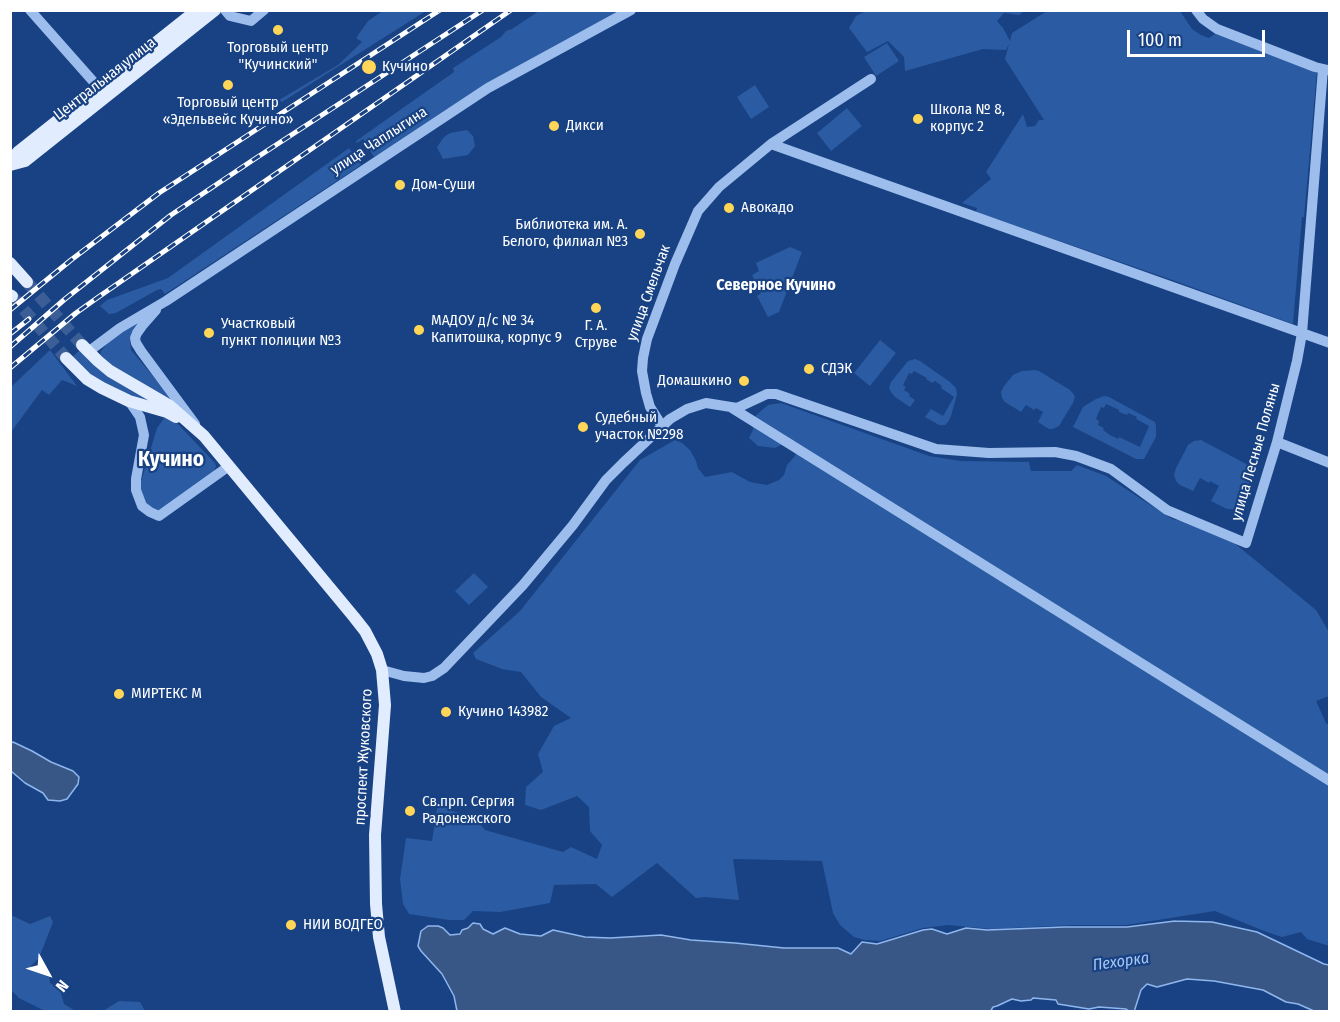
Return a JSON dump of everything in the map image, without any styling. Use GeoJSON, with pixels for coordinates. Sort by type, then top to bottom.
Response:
{"type":"FeatureCollection","features":[{"type":"Feature","properties":{"kind":"main road","name":"Центральная улица"},"geometry":{"type":"LineString","coordinates":[[10,164],[18,152],[197,10]]}},
{"type":"Feature","properties":{"kind":"main road","name":"Центральная улица"},"geometry":{"type":"LineString","coordinates":[[10,164],[25,161],[224,11]]}},
{"type":"Feature","properties":{"kind":"main road"},"geometry":{"type":"LineString","coordinates":[[10,263],[27,282]]}},
{"type":"Feature","properties":{"kind":"main road","name":"проспект Жуковского"},"geometry":{"type":"LineString","coordinates":[[85,349],[118,376],[170,406],[204,436],[365,631],[377,654],[382,670],[385,705],[375,836],[376,904],[379,937],[395,1011]]}},
{"type":"Feature","properties":{"kind":"main road","name":"проспект Жуковского"},"geometry":{"type":"LineString","coordinates":[[66,358],[87,379],[111,393],[173,415],[216,451]]}},
{"type":"Feature","properties":{"kind":"street"},"geometry":{"type":"LineString","coordinates":[[30,10],[99,88]]}},
{"type":"Feature","properties":{"kind":"street"},"geometry":{"type":"LineString","coordinates":[[224,11],[230,16],[251,21],[264,10]]}},
{"type":"Feature","properties":{"kind":"street","name":"улица Чаплыгина"},"geometry":{"type":"LineString","coordinates":[[85,349],[166,301],[488,88],[631,10]]}},
{"type":"Feature","properties":{"kind":"street"},"geometry":{"type":"LineString","coordinates":[[1196,10],[1203,19],[1217,29],[1315,67],[1327,68]]}},
{"type":"Feature","properties":{"kind":"street","name":"улица Лесные Поляны"},"geometry":{"type":"LineString","coordinates":[[662,426],[679,413],[699,404],[712,403],[732,408],[742,406],[767,394],[776,394],[936,449],[989,453],[1055,452],[1076,456],[1111,470],[1167,510],[1246,543],[1277,442],[1302,333],[1327,68]]}},
{"type":"Feature","properties":{"kind":"street","name":"улица Смельчак"},"geometry":{"type":"LineString","coordinates":[[662,426],[650,407],[642,371],[642,358],[679,253],[698,212],[736,172],[771,144],[871,79]]}},
{"type":"Feature","properties":{"kind":"street"},"geometry":{"type":"LineString","coordinates":[[771,144],[1329,343]]}},
{"type":"Feature","properties":{"kind":"street","name":"улица Чаплыгина"},"geometry":{"type":"LineString","coordinates":[[166,301],[142,326],[135,338],[136,343],[204,436]]}},
{"type":"Feature","properties":{"kind":"street"},"geometry":{"type":"LineString","coordinates":[[129,400],[140,417],[144,435],[136,490],[142,506],[150,512],[159,516],[229,466]]}},
{"type":"Feature","properties":{"kind":"street"},"geometry":{"type":"LineString","coordinates":[[732,408],[1329,781]]}},
{"type":"Feature","properties":{"kind":"street"},"geometry":{"type":"LineString","coordinates":[[382,670],[424,678],[444,668],[523,585],[573,525],[606,480],[662,426]]}},
{"type":"Feature","properties":{"kind":"street"},"geometry":{"type":"LineString","coordinates":[[1277,442],[1329,463]]}},
{"type":"Feature","properties":{"kind":"shaded area"},"geometry":{"type":"Polygon","coordinates":[[[384,10],[426,11],[282,102],[279,100],[338,65],[362,42],[356,38],[368,21],[384,10]]]}},
{"type":"Feature","properties":{"kind":"shaded area"},"geometry":{"type":"Polygon","coordinates":[[[539,11],[623,11],[374,157],[363,139],[357,143],[356,141],[454,72],[453,68],[539,11]]]}},
{"type":"Feature","properties":{"kind":"shaded area"},"geometry":{"type":"Polygon","coordinates":[[[866,11],[1024,11],[1019,15],[1004,13],[997,21],[1010,41],[1012,33],[1047,11],[1180,11],[1192,29],[1201,35],[1209,38],[1215,34],[1317,72],[1293,324],[976,212],[977,208],[962,203],[991,179],[986,172],[1023,114],[1027,127],[1035,126],[1039,120],[1044,120],[1005,59],[1009,44],[1006,50],[983,49],[905,71],[904,57],[888,41],[867,52],[849,28],[856,16],[866,11]]]}},
{"type":"Feature","properties":{"kind":"shaded area"},"geometry":{"type":"Polygon","coordinates":[[[887,43],[899,61],[876,76],[864,57],[887,43]]]}},
{"type":"Feature","properties":{"kind":"shaded area"},"geometry":{"type":"Polygon","coordinates":[[[755,85],[769,107],[751,119],[737,97],[755,85]]]}},
{"type":"Feature","properties":{"kind":"shaded area"},"geometry":{"type":"Polygon","coordinates":[[[847,108],[862,126],[831,151],[817,133],[847,108]]]}},
{"type":"Feature","properties":{"kind":"shaded area"},"geometry":{"type":"Polygon","coordinates":[[[467,130],[473,136],[475,146],[468,155],[443,159],[437,147],[444,137],[450,133],[467,130]]]}},
{"type":"Feature","properties":{"kind":"shaded area"},"geometry":{"type":"Polygon","coordinates":[[[349,148],[361,165],[165,294],[161,289],[157,290],[116,313],[109,314],[100,306],[107,300],[168,278],[349,148]]]}},
{"type":"Feature","properties":{"kind":"shaded area"},"geometry":{"type":"Polygon","coordinates":[[[790,247],[802,252],[779,312],[768,317],[757,296],[761,293],[752,275],[759,271],[756,263],[790,247]]]}},
{"type":"Feature","properties":{"kind":"shaded area"},"geometry":{"type":"Polygon","coordinates":[[[151,312],[132,332],[131,350],[178,406],[117,370],[100,357],[101,351],[111,339],[151,312]]]}},
{"type":"Feature","properties":{"kind":"shaded area"},"geometry":{"type":"Polygon","coordinates":[[[880,340],[896,353],[870,386],[854,373],[880,340]]]}},
{"type":"Feature","properties":{"kind":"shaded area"},"geometry":{"type":"Polygon","coordinates":[[[81,349],[160,404],[135,397],[90,378],[70,359],[81,349]]]}},
{"type":"Feature","properties":{"kind":"shaded area"},"geometry":{"type":"Polygon","coordinates":[[[50,350],[77,386],[62,380],[49,395],[42,390],[11,432],[11,387],[50,350]]]}},
{"type":"Feature","properties":{"kind":"shaded area"},"geometry":{"type":"Polygon","coordinates":[[[915,359],[956,388],[957,394],[951,416],[945,425],[939,425],[925,417],[931,409],[943,416],[954,397],[935,381],[932,383],[914,371],[912,374],[909,373],[903,385],[906,387],[904,390],[915,400],[910,407],[895,397],[889,388],[891,382],[908,361],[915,359]]]}},
{"type":"Feature","properties":{"kind":"shaded area"},"geometry":{"type":"Polygon","coordinates":[[[1035,370],[1070,390],[1075,396],[1059,426],[1053,429],[1038,422],[1043,412],[1026,405],[1021,412],[1002,398],[1001,392],[1013,375],[1022,371],[1035,370]]]}},
{"type":"Feature","properties":{"kind":"shaded area"},"geometry":{"type":"Polygon","coordinates":[[[1109,397],[1155,422],[1156,437],[1144,459],[1136,459],[1073,427],[1083,407],[1096,399],[1109,397]],[[1106,404],[1104,408],[1101,407],[1096,419],[1099,421],[1098,425],[1110,435],[1140,447],[1149,426],[1136,419],[1137,417],[1119,412],[1106,404]]]}},
{"type":"Feature","properties":{"kind":"shaded area"},"geometry":{"type":"Polygon","coordinates":[[[781,403],[929,456],[961,461],[1029,462],[1031,471],[1071,471],[1077,465],[1106,476],[1172,519],[1191,523],[1233,542],[1316,610],[1329,632],[1329,696],[1316,701],[1329,725],[1329,946],[1307,939],[1301,932],[1282,937],[1215,911],[1126,925],[991,929],[948,925],[923,928],[880,941],[865,940],[854,937],[840,925],[833,913],[822,861],[733,859],[739,900],[696,898],[657,863],[612,897],[596,884],[554,885],[550,903],[500,912],[473,911],[464,920],[409,914],[403,904],[400,879],[406,838],[432,841],[438,801],[446,802],[449,810],[475,818],[485,830],[563,852],[571,847],[597,859],[602,845],[590,831],[589,807],[577,796],[541,810],[525,805],[526,787],[543,772],[538,754],[554,726],[571,718],[541,697],[521,672],[502,669],[476,659],[473,653],[520,611],[640,460],[675,440],[690,450],[705,477],[732,472],[750,482],[767,485],[779,480],[795,456],[797,447],[789,441],[775,448],[758,446],[749,438],[753,430],[754,417],[768,405],[781,403]]]}},
{"type":"Feature","properties":{"kind":"shaded area"},"geometry":{"type":"Polygon","coordinates":[[[165,417],[175,421],[216,466],[212,476],[164,509],[157,511],[144,504],[140,485],[157,428],[165,417]]]}},
{"type":"Feature","properties":{"kind":"shaded area"},"geometry":{"type":"Polygon","coordinates":[[[1201,440],[1251,468],[1252,474],[1243,501],[1237,509],[1227,509],[1211,501],[1219,486],[1210,481],[1209,483],[1200,478],[1193,491],[1176,481],[1174,475],[1176,468],[1188,445],[1201,440]]]}},
{"type":"Feature","properties":{"kind":"shaded area"},"geometry":{"type":"Polygon","coordinates":[[[474,573],[488,587],[469,605],[455,591],[474,573]]]}},
{"type":"Feature","properties":{"kind":"shaded area"},"geometry":{"type":"Polygon","coordinates":[[[11,915],[30,924],[50,916],[53,922],[39,958],[31,966],[34,970],[49,973],[50,983],[60,989],[64,1004],[74,1010],[103,1011],[45,1011],[19,998],[11,990],[11,915]]]}},
{"type":"Feature","properties":{"kind":"shaded area"},"geometry":{"type":"Polygon","coordinates":[[[119,1001],[140,1002],[145,1011],[103,1011],[119,1001]]]}},
{"type":"Feature","properties":{"kind":"water"},"geometry":{"type":"Polygon","coordinates":[[[11,743],[73,771],[79,777],[78,784],[67,799],[48,800],[43,793],[25,783],[11,771],[11,743]]]}},
{"type":"Feature","properties":{"kind":"water","name":"Пехорка"},"geometry":{"type":"Polygon","coordinates":[[[1175,921],[1212,922],[1257,932],[1329,965],[1329,1011],[1314,1011],[1286,1002],[1263,990],[1214,981],[1187,979],[1157,987],[1147,984],[1141,990],[1134,1012],[1126,1009],[1099,1007],[1089,1009],[1058,1004],[1056,1000],[1033,998],[1021,1001],[1012,999],[993,1007],[990,1012],[457,1011],[454,996],[442,974],[418,946],[421,931],[428,926],[443,928],[450,935],[460,934],[473,923],[480,924],[483,929],[493,934],[505,928],[520,934],[541,936],[553,930],[585,937],[661,935],[691,940],[784,948],[838,948],[851,954],[862,942],[877,944],[932,929],[947,934],[966,928],[987,930],[1127,927],[1175,921]]]}},
{"type":"Feature","properties":{"kind":"tunnel"},"geometry":{"type":"LineString","coordinates":[[27,282],[82,345]]}},
{"type":"Feature","properties":{"kind":"tunnel"},"geometry":{"type":"LineString","coordinates":[[12,296],[66,358]]}},
{"type":"Feature","properties":{"kind":"railway"},"geometry":{"type":"LineString","coordinates":[[10,310],[159,193],[440,10]]}},
{"type":"Feature","properties":{"kind":"railway"},"geometry":{"type":"LineString","coordinates":[[10,347],[65,299],[171,215],[483,10]]}},
{"type":"Feature","properties":{"kind":"railway"},"geometry":{"type":"LineString","coordinates":[[10,368],[76,313],[511,10]]}},
{"type":"Feature","properties":{"kind":"railway"},"geometry":{"type":"LineString","coordinates":[[10,334],[29,319]]}},
{"type":"Feature","properties":{"kind":"place","name":"Торговый центр \"Кучинский\""},"geometry":{"type":"Point","coordinates":[278,30]}},
{"type":"Feature","properties":{"kind":"place","name":"Кучино"},"geometry":{"type":"Point","coordinates":[369,67]}},
{"type":"Feature","properties":{"kind":"place","name":"Торговый центр «Эдельвейс Кучино»"},"geometry":{"type":"Point","coordinates":[228,85]}},
{"type":"Feature","properties":{"kind":"place","name":"Школа № 8, корпус 2"},"geometry":{"type":"Point","coordinates":[918,119]}},
{"type":"Feature","properties":{"kind":"place","name":"Дикси"},"geometry":{"type":"Point","coordinates":[554,126]}},
{"type":"Feature","properties":{"kind":"place","name":"Дом-Суши"},"geometry":{"type":"Point","coordinates":[400,185]}},
{"type":"Feature","properties":{"kind":"place","name":"Авокадо"},"geometry":{"type":"Point","coordinates":[729,208]}},
{"type":"Feature","properties":{"kind":"place","name":"Библиотека им. А. Белого, филиал №3"},"geometry":{"type":"Point","coordinates":[640,234]}},
{"type":"Feature","properties":{"kind":"place","name":"Г. А. Струве"},"geometry":{"type":"Point","coordinates":[596,308]}},
{"type":"Feature","properties":{"kind":"place","name":"МАДОУ д/с № 34 Капитошка, корпус 9"},"geometry":{"type":"Point","coordinates":[419,330]}},
{"type":"Feature","properties":{"kind":"place","name":"Участковый пункт полиции №3"},"geometry":{"type":"Point","coordinates":[209,333]}},
{"type":"Feature","properties":{"kind":"place","name":"СДЭК"},"geometry":{"type":"Point","coordinates":[809,369]}},
{"type":"Feature","properties":{"kind":"place","name":"Домашкино"},"geometry":{"type":"Point","coordinates":[744,381]}},
{"type":"Feature","properties":{"kind":"place","name":"Судебный участок №298"},"geometry":{"type":"Point","coordinates":[583,427]}},
{"type":"Feature","properties":{"kind":"place","name":"МИРТЕКС М"},"geometry":{"type":"Point","coordinates":[119,694]}},
{"type":"Feature","properties":{"kind":"place","name":"Кучино 143982"},"geometry":{"type":"Point","coordinates":[446,712]}},
{"type":"Feature","properties":{"kind":"place","name":"Св.прп. Сергия Радонежского"},"geometry":{"type":"Point","coordinates":[410,811]}},
{"type":"Feature","properties":{"kind":"place","name":"НИИ ВОДГЕО"},"geometry":{"type":"Point","coordinates":[291,925]}},
{"type":"Feature","properties":{"kind":"district","name":"Северное Кучино"},"geometry":{"type":"Point","coordinates":[776,286]}},
{"type":"Feature","properties":{"kind":"district","name":"Кучино"},"geometry":{"type":"Point","coordinates":[171,460]}}]}
